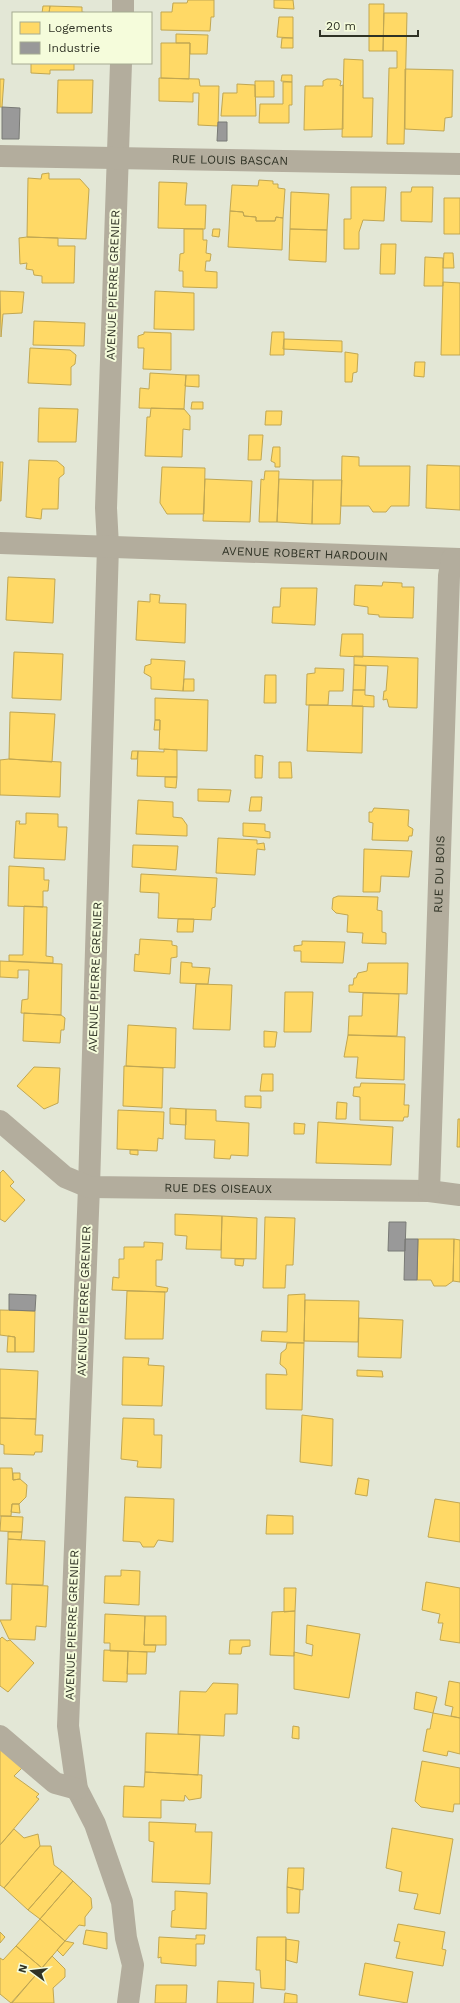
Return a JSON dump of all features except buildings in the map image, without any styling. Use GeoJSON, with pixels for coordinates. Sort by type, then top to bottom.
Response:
{"type":"FeatureCollection","features":[{"type":"Feature","properties":{"kind":"street"},"geometry":{"type":"LineString","coordinates":[[123,0],[123,12]]}},
{"type":"Feature","properties":{"kind":"street","name":"AVENUE PIERRE GRENIER"},"geometry":{"type":"LineString","coordinates":[[121,64],[106,508],[108,546],[89,1187],[68,1726],[77,1789],[94,1824],[122,1902],[126,1938],[132,1965],[128,2003]]}},
{"type":"Feature","properties":{"kind":"street","name":"RUE LOUIS BASCAN"},"geometry":{"type":"LineString","coordinates":[[0,156],[460,164]]}},
{"type":"Feature","properties":{"kind":"street","name":"AVENUE ROBERT HARDOUIN"},"geometry":{"type":"LineString","coordinates":[[0,543],[456,559]]}},
{"type":"Feature","properties":{"kind":"street","name":"RUE DU BOIS"},"geometry":{"type":"LineString","coordinates":[[429,1190],[449,576],[456,559]]}},
{"type":"Feature","properties":{"kind":"street","name":"RUE DES OISEAUX"},"geometry":{"type":"LineString","coordinates":[[0,1121],[65,1177],[89,1187],[429,1190],[460,1195]]}},
{"type":"Feature","properties":{"kind":"street"},"geometry":{"type":"LineString","coordinates":[[0,1736],[55,1783],[77,1789]]}}]}
